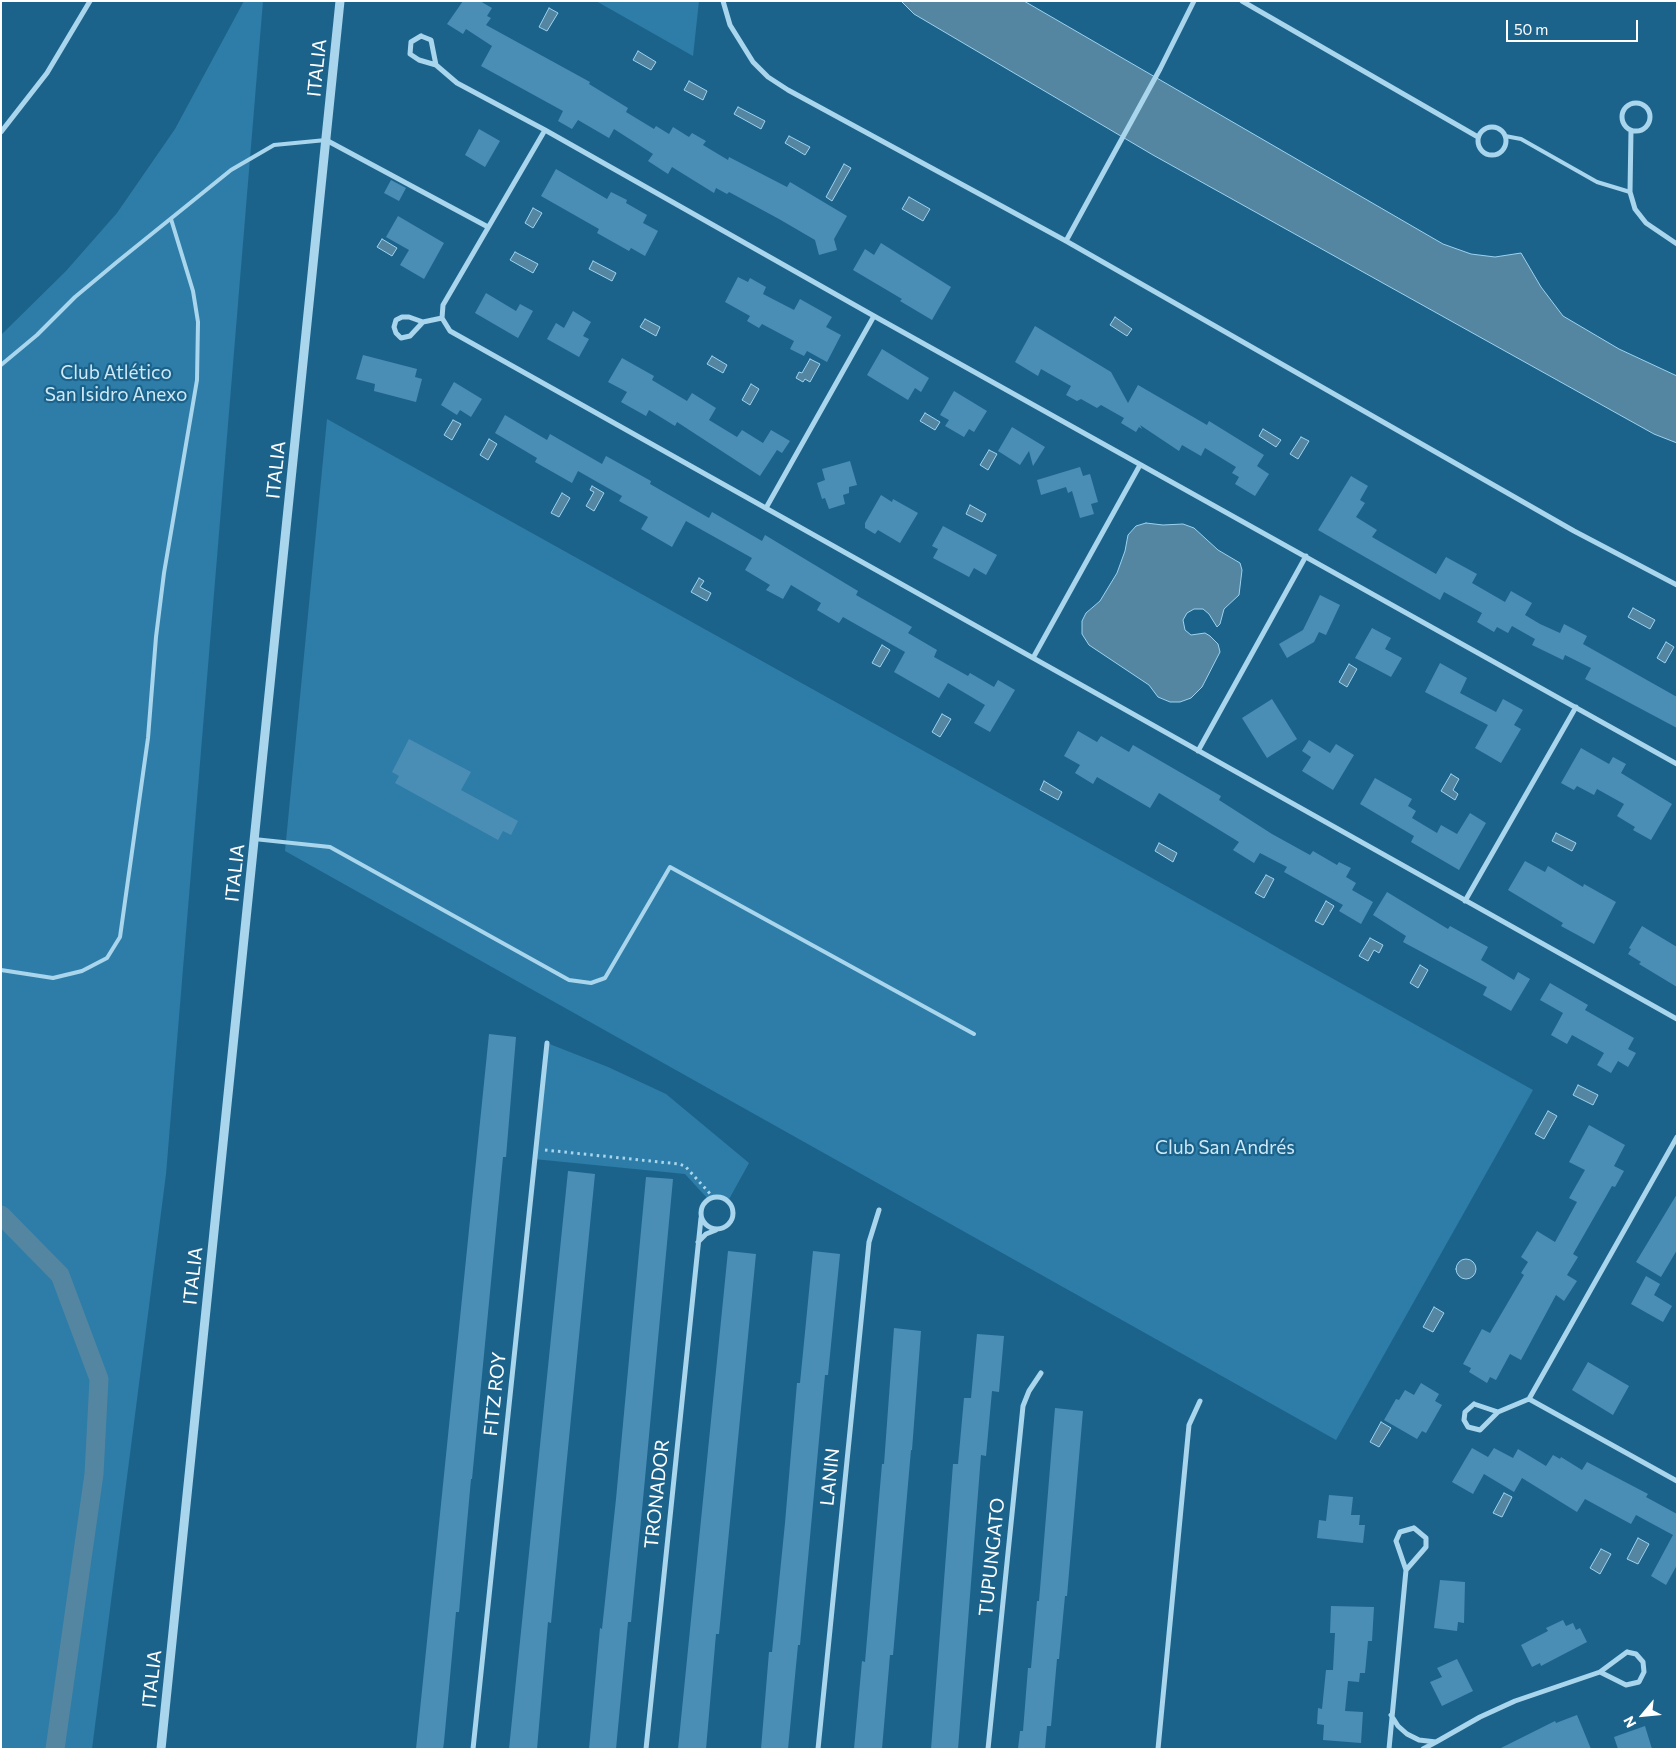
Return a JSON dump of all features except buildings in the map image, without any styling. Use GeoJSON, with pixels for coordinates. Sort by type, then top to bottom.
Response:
{"type":"FeatureCollection","features":[{"type":"Feature","properties":{"kind":"street"},"geometry":{"type":"LineString","coordinates":[[1,132],[47,73],[90,1]]}},
{"type":"Feature","properties":{"kind":"street","name":"ITALIA"},"geometry":{"type":"LineString","coordinates":[[161,1749],[340,1]]}},
{"type":"Feature","properties":{"kind":"street"},"geometry":{"type":"LineString","coordinates":[[723,1],[730,25],[741,45],[753,62],[768,77],[866,134],[1066,241],[1574,531],[1677,585]]}},
{"type":"Feature","properties":{"kind":"street"},"geometry":{"type":"LineString","coordinates":[[1066,241],[1160,69],[1194,1]]}},
{"type":"Feature","properties":{"kind":"street"},"geometry":{"type":"LineString","coordinates":[[1242,1],[1478,137]]}},
{"type":"Feature","properties":{"kind":"street"},"geometry":{"type":"LineString","coordinates":[[436,65],[431,40],[425,36],[414,39],[410,50],[412,56],[436,65],[457,83],[545,130],[1140,465],[1677,764]]}},
{"type":"Feature","properties":{"kind":"street"},"geometry":{"type":"LineString","coordinates":[[1631,130],[1639,131],[1649,122],[1648,109],[1641,104],[1627,106],[1622,114],[1624,123],[1631,130],[1630,192],[1635,209],[1646,223],[1677,244]]}},
{"type":"Feature","properties":{"kind":"street"},"geometry":{"type":"LineString","coordinates":[[1492,127],[1500,130],[1505,136],[1503,149],[1490,155],[1479,146],[1478,137],[1483,130],[1492,127]]}},
{"type":"Feature","properties":{"kind":"street"},"geometry":{"type":"LineString","coordinates":[[545,130],[443,305],[442,318],[450,330],[1677,1019]]}},
{"type":"Feature","properties":{"kind":"street"},"geometry":{"type":"LineString","coordinates":[[326,140],[488,227]]}},
{"type":"Feature","properties":{"kind":"street"},"geometry":{"type":"LineString","coordinates":[[766,508],[874,316]]}},
{"type":"Feature","properties":{"kind":"street"},"geometry":{"type":"LineString","coordinates":[[423,322],[408,338],[401,338],[394,330],[396,320],[402,317],[423,322],[442,318]]}},
{"type":"Feature","properties":{"kind":"street"},"geometry":{"type":"LineString","coordinates":[[1033,658],[1140,465]]}},
{"type":"Feature","properties":{"kind":"street"},"geometry":{"type":"LineString","coordinates":[[1198,751],[1306,556]]}},
{"type":"Feature","properties":{"kind":"street"},"geometry":{"type":"LineString","coordinates":[[1465,901],[1576,707]]}},
{"type":"Feature","properties":{"kind":"street","name":"FITZ ROY"},"geometry":{"type":"LineString","coordinates":[[473,1749],[547,1043]]}},
{"type":"Feature","properties":{"kind":"street"},"geometry":{"type":"LineString","coordinates":[[1498,1412],[1474,1404],[1465,1412],[1464,1420],[1468,1427],[1480,1430],[1498,1412],[1529,1399],[1677,1137]]}},
{"type":"Feature","properties":{"kind":"street"},"geometry":{"type":"LineString","coordinates":[[698,1242],[706,1234],[731,1221],[733,1211],[728,1201],[724,1198],[713,1197]]}},
{"type":"Feature","properties":{"kind":"street","name":"TRONADOR"},"geometry":{"type":"LineString","coordinates":[[646,1749],[701,1207],[708,1199],[713,1197]]}},
{"type":"Feature","properties":{"kind":"street","name":"LANIN"},"geometry":{"type":"LineString","coordinates":[[818,1749],[869,1242],[879,1210]]}},
{"type":"Feature","properties":{"kind":"street"},"geometry":{"type":"LineString","coordinates":[[701,1218],[707,1226],[717,1229]]}},
{"type":"Feature","properties":{"kind":"street","name":"TUPUNGATO"},"geometry":{"type":"LineString","coordinates":[[988,1749],[1023,1406],[1029,1391],[1040,1373]]}},
{"type":"Feature","properties":{"kind":"street"},"geometry":{"type":"LineString","coordinates":[[1529,1399],[1677,1481]]}},
{"type":"Feature","properties":{"kind":"street"},"geometry":{"type":"LineString","coordinates":[[1158,1749],[1189,1425],[1200,1401]]}},
{"type":"Feature","properties":{"kind":"street"},"geometry":{"type":"LineString","coordinates":[[1389,1749],[1406,1570],[1396,1541],[1400,1532],[1414,1528],[1426,1538],[1426,1546],[1406,1570]]}},
{"type":"Feature","properties":{"kind":"street"},"geometry":{"type":"LineString","coordinates":[[1422,1749],[1480,1716],[1515,1701],[1600,1672],[1627,1652],[1641,1658],[1645,1667],[1639,1682],[1630,1685],[1600,1672]]}},
{"type":"Feature","properties":{"kind":"street"},"geometry":{"type":"LineString","coordinates":[[1392,1715],[1398,1726],[1406,1734],[1419,1740],[1436,1742]]}},
{"type":"Feature","properties":{"kind":"lane"},"geometry":{"type":"LineString","coordinates":[[1505,136],[1520,139],[1597,182],[1630,192]]}},
{"type":"Feature","properties":{"kind":"lane"},"geometry":{"type":"LineString","coordinates":[[1,365],[37,335],[75,297],[231,170],[274,146],[326,140]]}},
{"type":"Feature","properties":{"kind":"lane"},"geometry":{"type":"LineString","coordinates":[[1,970],[54,978],[82,971],[107,958],[120,937],[148,738],[156,637],[164,573],[197,380],[198,322],[193,290],[171,219]]}},
{"type":"Feature","properties":{"kind":"lane"},"geometry":{"type":"LineString","coordinates":[[254,839],[330,847],[569,980],[591,983],[605,978],[670,867],[974,1034]]}},
{"type":"Feature","properties":{"kind":"path"},"geometry":{"type":"LineString","coordinates":[[535,1149],[679,1164],[685,1166],[713,1197]]}},
{"type":"Feature","properties":{"kind":"green space","name":"Club Atlético San Isidro Anexo"},"geometry":{"type":"Polygon","coordinates":[[[244,1],[263,1],[166,1174],[92,1749],[1,1749],[1,335],[66,271],[117,213],[175,129],[244,1]]]}},
{"type":"Feature","properties":{"kind":"green space"},"geometry":{"type":"Polygon","coordinates":[[[596,1],[699,1],[693,56],[596,1]]]}},
{"type":"Feature","properties":{"kind":"green space","name":"Club San Andrés"},"geometry":{"type":"Polygon","coordinates":[[[327,419],[1533,1090],[1336,1440],[285,851],[327,419]]]}},
{"type":"Feature","properties":{"kind":"green space"},"geometry":{"type":"Polygon","coordinates":[[[547,1043],[608,1067],[666,1094],[749,1163],[728,1201],[718,1197],[708,1199],[685,1174],[534,1159],[547,1043]]]}},
{"type":"Feature","properties":{"kind":"shaded area"},"geometry":{"type":"Polygon","coordinates":[[[901,1],[1024,1],[1443,244],[1471,254],[1495,257],[1521,253],[1541,287],[1563,316],[1619,349],[1677,376],[1677,443],[1654,434],[1153,155],[914,14],[901,1]]]}},
{"type":"Feature","properties":{"kind":"shaded area"},"geometry":{"type":"Polygon","coordinates":[[[549,8],[558,13],[547,31],[539,27],[549,8]]]}},
{"type":"Feature","properties":{"kind":"shaded area"},"geometry":{"type":"Polygon","coordinates":[[[638,51],[656,62],[651,70],[633,60],[638,51]]]}},
{"type":"Feature","properties":{"kind":"shaded area"},"geometry":{"type":"Polygon","coordinates":[[[689,81],[707,91],[703,100],[684,90],[689,81]]]}},
{"type":"Feature","properties":{"kind":"shaded area"},"geometry":{"type":"Polygon","coordinates":[[[738,107],[765,121],[761,129],[734,114],[738,107]]]}},
{"type":"Feature","properties":{"kind":"shaded area"},"geometry":{"type":"Polygon","coordinates":[[[789,136],[810,147],[805,155],[785,143],[789,136]]]}},
{"type":"Feature","properties":{"kind":"shaded area"},"geometry":{"type":"Polygon","coordinates":[[[844,164],[851,168],[832,201],[826,197],[844,164]]]}},
{"type":"Feature","properties":{"kind":"shaded area"},"geometry":{"type":"Polygon","coordinates":[[[909,197],[930,209],[923,221],[902,209],[909,197]]]}},
{"type":"Feature","properties":{"kind":"shaded area"},"geometry":{"type":"Polygon","coordinates":[[[533,208],[542,213],[533,228],[525,223],[533,208]]]}},
{"type":"Feature","properties":{"kind":"shaded area"},"geometry":{"type":"Polygon","coordinates":[[[382,239],[397,248],[392,256],[377,247],[382,239]]]}},
{"type":"Feature","properties":{"kind":"shaded area"},"geometry":{"type":"Polygon","coordinates":[[[515,252],[538,264],[533,273],[510,260],[515,252]]]}},
{"type":"Feature","properties":{"kind":"shaded area"},"geometry":{"type":"Polygon","coordinates":[[[593,261],[616,273],[612,281],[589,269],[593,261]]]}},
{"type":"Feature","properties":{"kind":"shaded area"},"geometry":{"type":"Polygon","coordinates":[[[1115,317],[1132,329],[1127,336],[1110,325],[1115,317]]]}},
{"type":"Feature","properties":{"kind":"shaded area"},"geometry":{"type":"Polygon","coordinates":[[[645,319],[660,327],[656,336],[640,327],[645,319]]]}},
{"type":"Feature","properties":{"kind":"shaded area"},"geometry":{"type":"Polygon","coordinates":[[[712,356],[727,365],[723,373],[707,364],[712,356]]]}},
{"type":"Feature","properties":{"kind":"shaded area"},"geometry":{"type":"Polygon","coordinates":[[[810,359],[820,364],[810,382],[805,379],[803,382],[796,378],[799,372],[802,373],[810,359]]]}},
{"type":"Feature","properties":{"kind":"shaded area"},"geometry":{"type":"Polygon","coordinates":[[[751,384],[759,389],[750,405],[742,400],[751,384]]]}},
{"type":"Feature","properties":{"kind":"shaded area"},"geometry":{"type":"Polygon","coordinates":[[[925,413],[940,422],[935,430],[920,421],[925,413]]]}},
{"type":"Feature","properties":{"kind":"shaded area"},"geometry":{"type":"Polygon","coordinates":[[[453,420],[461,424],[452,440],[444,435],[453,420]]]}},
{"type":"Feature","properties":{"kind":"shaded area"},"geometry":{"type":"Polygon","coordinates":[[[1263,429],[1281,440],[1276,447],[1259,436],[1263,429]]]}},
{"type":"Feature","properties":{"kind":"shaded area"},"geometry":{"type":"Polygon","coordinates":[[[1301,437],[1309,441],[1298,459],[1290,454],[1301,437]]]}},
{"type":"Feature","properties":{"kind":"shaded area"},"geometry":{"type":"Polygon","coordinates":[[[489,439],[497,444],[488,460],[480,455],[489,439]]]}},
{"type":"Feature","properties":{"kind":"shaded area"},"geometry":{"type":"Polygon","coordinates":[[[989,450],[997,454],[988,470],[980,465],[989,450]]]}},
{"type":"Feature","properties":{"kind":"shaded area"},"geometry":{"type":"Polygon","coordinates":[[[592,486],[604,493],[594,511],[586,506],[594,492],[590,490],[592,486]]]}},
{"type":"Feature","properties":{"kind":"shaded area"},"geometry":{"type":"Polygon","coordinates":[[[562,493],[570,498],[559,517],[551,513],[562,493]]]}},
{"type":"Feature","properties":{"kind":"shaded area"},"geometry":{"type":"Polygon","coordinates":[[[970,505],[986,514],[982,522],[966,514],[970,505]]]}},
{"type":"Feature","properties":{"kind":"shaded area"},"geometry":{"type":"Polygon","coordinates":[[[1146,523],[1163,525],[1183,524],[1194,528],[1218,550],[1240,563],[1242,570],[1239,595],[1224,609],[1220,624],[1217,627],[1209,614],[1203,609],[1194,609],[1187,613],[1183,620],[1185,630],[1191,635],[1205,633],[1210,636],[1218,644],[1220,652],[1202,687],[1191,698],[1180,702],[1170,702],[1158,697],[1149,685],[1089,645],[1082,634],[1082,621],[1086,613],[1100,601],[1117,573],[1125,551],[1128,535],[1136,526],[1146,523]]]}},
{"type":"Feature","properties":{"kind":"shaded area"},"geometry":{"type":"Polygon","coordinates":[[[699,578],[704,581],[700,587],[711,593],[707,601],[691,592],[699,578]]]}},
{"type":"Feature","properties":{"kind":"shaded area"},"geometry":{"type":"Polygon","coordinates":[[[1633,608],[1655,620],[1650,629],[1628,617],[1633,608]]]}},
{"type":"Feature","properties":{"kind":"shaded area"},"geometry":{"type":"Polygon","coordinates":[[[1666,642],[1674,647],[1665,663],[1657,658],[1666,642]]]}},
{"type":"Feature","properties":{"kind":"shaded area"},"geometry":{"type":"Polygon","coordinates":[[[882,645],[890,650],[880,667],[872,663],[882,645]]]}},
{"type":"Feature","properties":{"kind":"shaded area"},"geometry":{"type":"Polygon","coordinates":[[[1349,664],[1357,669],[1347,687],[1339,682],[1349,664]]]}},
{"type":"Feature","properties":{"kind":"shaded area"},"geometry":{"type":"Polygon","coordinates":[[[942,714],[951,719],[940,737],[932,732],[942,714]]]}},
{"type":"Feature","properties":{"kind":"shaded area"},"geometry":{"type":"Polygon","coordinates":[[[1451,774],[1459,779],[1453,790],[1458,794],[1455,800],[1441,791],[1451,774]]]}},
{"type":"Feature","properties":{"kind":"shaded area"},"geometry":{"type":"Polygon","coordinates":[[[1044,781],[1062,792],[1058,800],[1040,790],[1044,781]]]}},
{"type":"Feature","properties":{"kind":"shaded area"},"geometry":{"type":"Polygon","coordinates":[[[1556,833],[1576,843],[1572,851],[1552,841],[1556,833]]]}},
{"type":"Feature","properties":{"kind":"shaded area"},"geometry":{"type":"Polygon","coordinates":[[[1159,843],[1177,853],[1173,862],[1155,851],[1159,843]]]}},
{"type":"Feature","properties":{"kind":"shaded area"},"geometry":{"type":"Polygon","coordinates":[[[1266,875],[1274,879],[1264,898],[1255,893],[1266,875]]]}},
{"type":"Feature","properties":{"kind":"shaded area"},"geometry":{"type":"Polygon","coordinates":[[[1326,901],[1334,906],[1323,925],[1315,921],[1326,901]]]}},
{"type":"Feature","properties":{"kind":"shaded area"},"geometry":{"type":"Polygon","coordinates":[[[1370,938],[1383,945],[1379,953],[1374,950],[1368,961],[1359,956],[1370,938]]]}},
{"type":"Feature","properties":{"kind":"shaded area"},"geometry":{"type":"Polygon","coordinates":[[[1420,965],[1428,970],[1418,988],[1410,983],[1420,965]]]}},
{"type":"Feature","properties":{"kind":"shaded area"},"geometry":{"type":"Polygon","coordinates":[[[1578,1085],[1598,1095],[1593,1105],[1573,1095],[1578,1085]]]}},
{"type":"Feature","properties":{"kind":"shaded area"},"geometry":{"type":"Polygon","coordinates":[[[1548,1111],[1557,1116],[1544,1139],[1535,1134],[1548,1111]]]}},
{"type":"Feature","properties":{"kind":"shaded area"},"geometry":{"type":"Polygon","coordinates":[[[1466,1259],[1473,1262],[1476,1269],[1473,1276],[1466,1279],[1459,1276],[1456,1269],[1459,1262],[1466,1259]]]}},
{"type":"Feature","properties":{"kind":"shaded area"},"geometry":{"type":"Polygon","coordinates":[[[1434,1307],[1444,1313],[1433,1332],[1423,1327],[1434,1307]]]}},
{"type":"Feature","properties":{"kind":"shaded area"},"geometry":{"type":"Polygon","coordinates":[[[1381,1422],[1391,1428],[1379,1447],[1370,1442],[1381,1422]]]}},
{"type":"Feature","properties":{"kind":"shaded area"},"geometry":{"type":"Polygon","coordinates":[[[1504,1493],[1512,1497],[1502,1517],[1493,1513],[1504,1493]]]}},
{"type":"Feature","properties":{"kind":"shaded area"},"geometry":{"type":"Polygon","coordinates":[[[1638,1538],[1649,1544],[1638,1564],[1627,1559],[1638,1538]]]}},
{"type":"Feature","properties":{"kind":"shaded area"},"geometry":{"type":"Polygon","coordinates":[[[1601,1549],[1611,1554],[1600,1574],[1590,1568],[1601,1549]]]}},
{"type":"Feature","properties":{"kind":"waterway"},"geometry":{"type":"LineString","coordinates":[[1,1215],[60,1275],[99,1379],[94,1474],[55,1749]]}}]}
